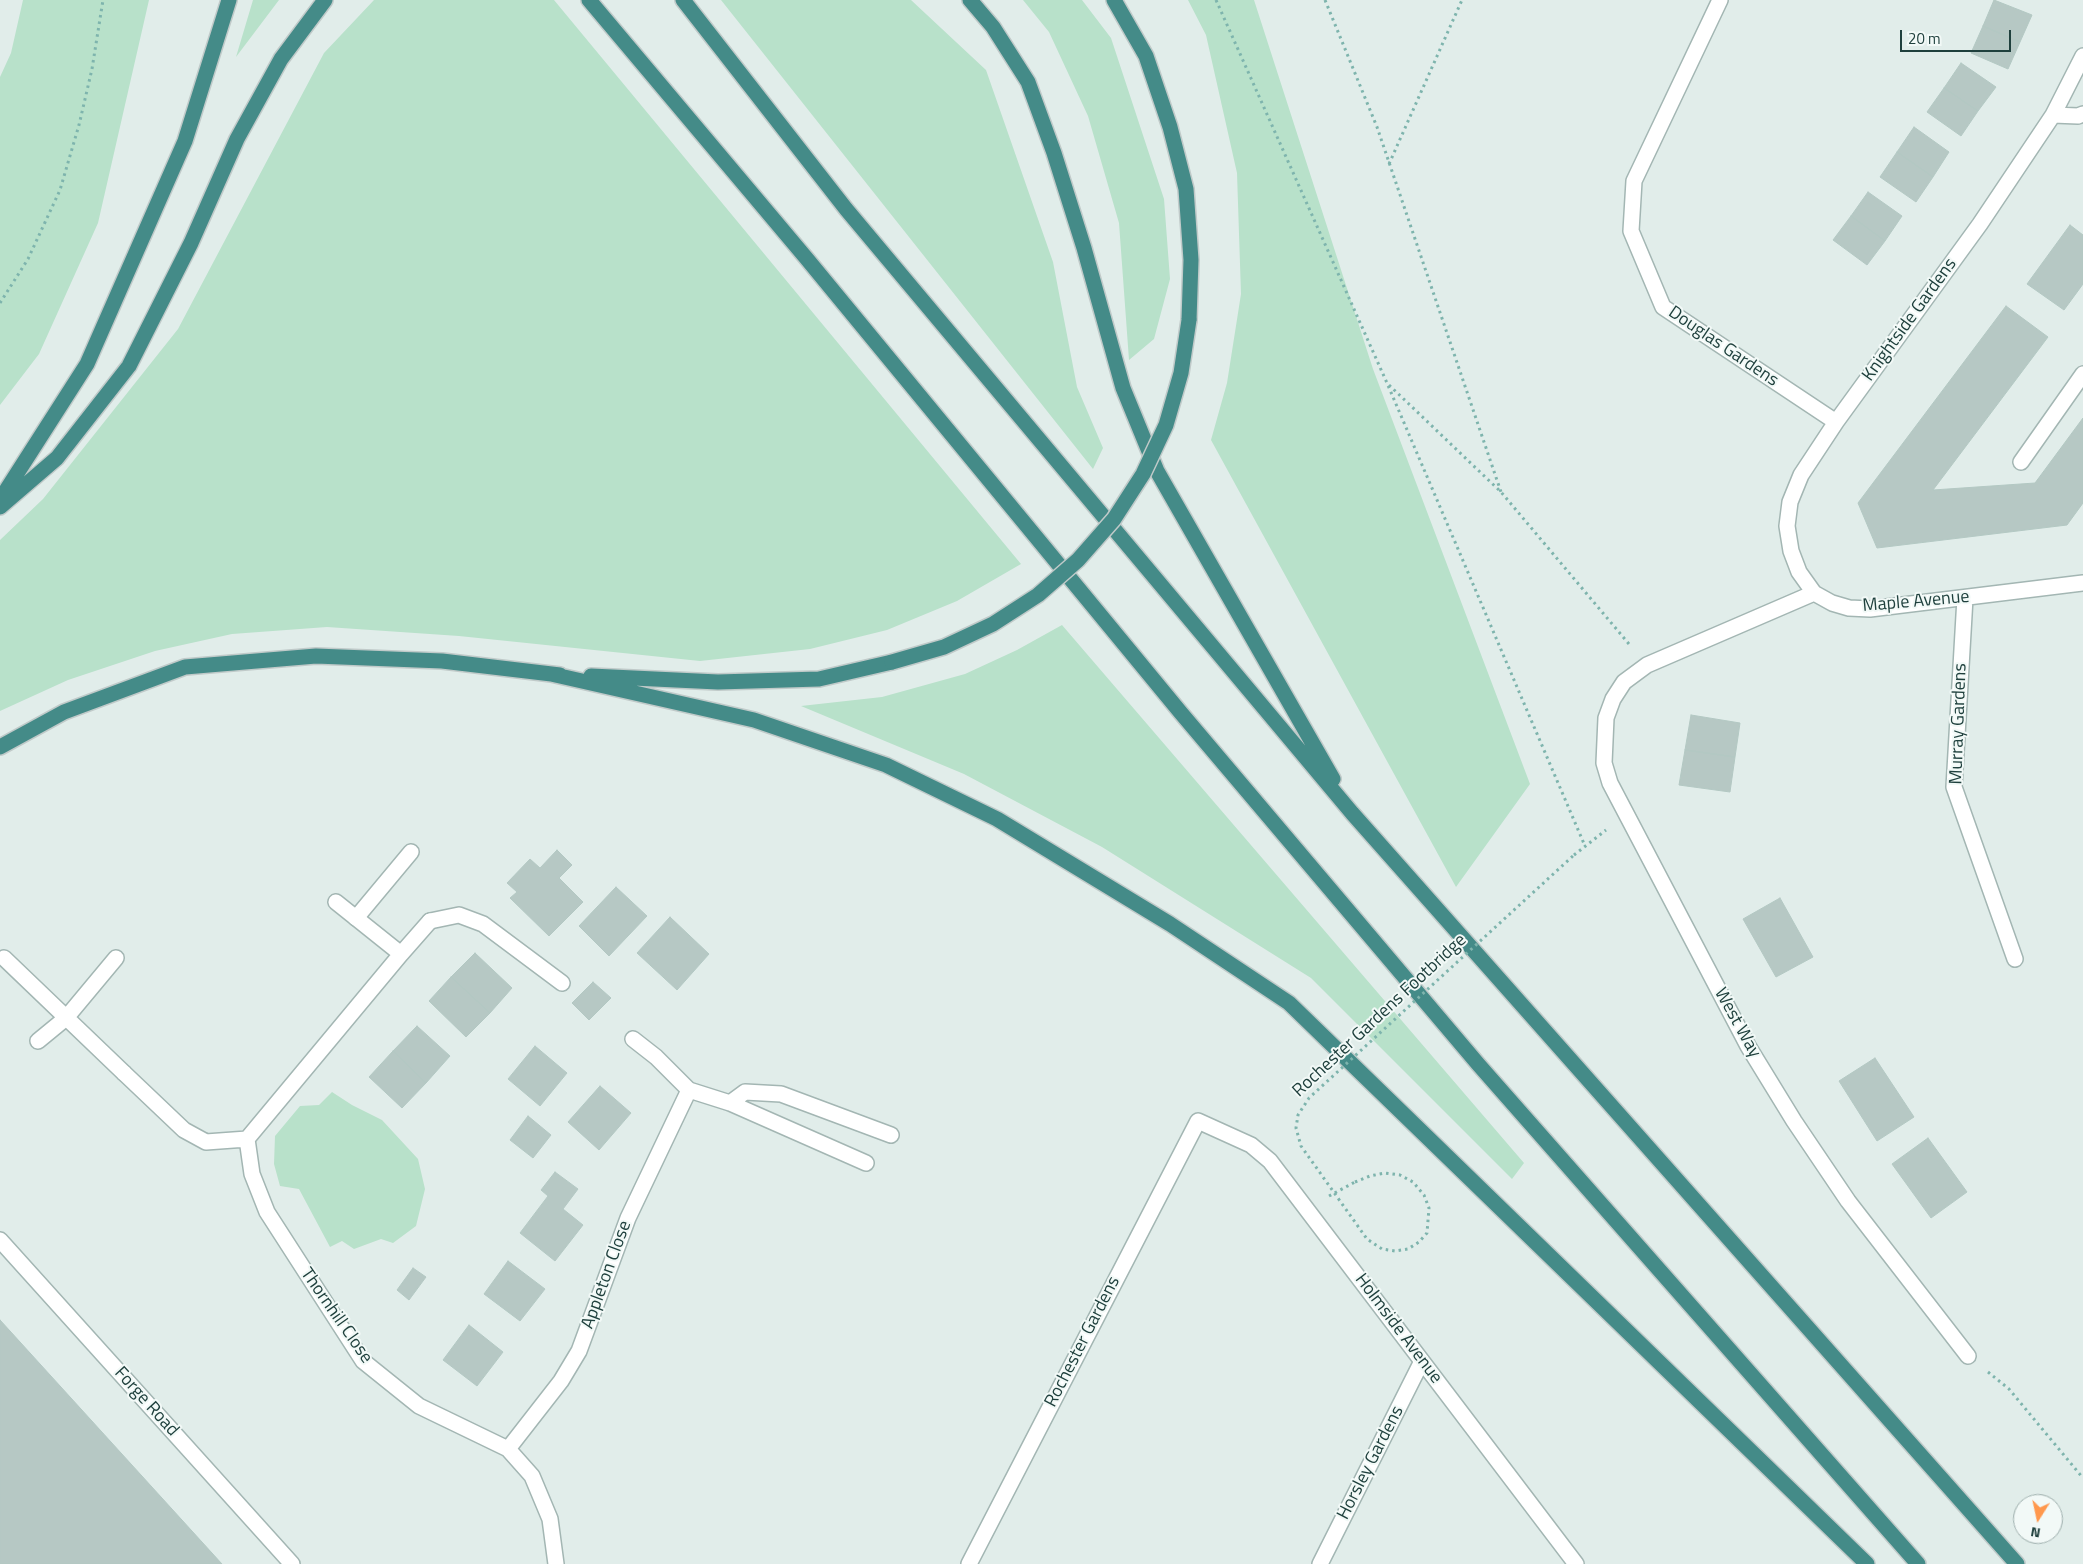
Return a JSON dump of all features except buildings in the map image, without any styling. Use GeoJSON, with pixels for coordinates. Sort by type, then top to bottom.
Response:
{"type":"FeatureCollection","features":[{"type":"Feature","properties":{"kind":"highway"},"geometry":{"type":"LineString","coordinates":[[0,500],[87,364],[185,142],[229,0]]}},
{"type":"Feature","properties":{"kind":"highway"},"geometry":{"type":"LineString","coordinates":[[589,0],[807,259],[1181,713],[1471,1056],[1918,1564]]}},
{"type":"Feature","properties":{"kind":"highway"},"geometry":{"type":"LineString","coordinates":[[683,0],[846,209],[1352,813],[2017,1564]]}},
{"type":"Feature","properties":{"kind":"highway"},"geometry":{"type":"LineString","coordinates":[[970,0],[993,27],[1028,82],[1054,153],[1084,248],[1123,388],[1157,471],[1352,813]]}},
{"type":"Feature","properties":{"kind":"highway"},"geometry":{"type":"LineString","coordinates":[[0,747],[64,712],[185,667],[316,656],[442,661],[551,674],[718,682],[819,679],[892,662],[944,647],[993,624],[1038,595],[1078,560],[1114,519],[1143,474],[1166,425],[1181,373],[1189,320],[1191,260],[1186,189],[1170,127],[1146,56],[1114,0]]}},
{"type":"Feature","properties":{"kind":"highway"},"geometry":{"type":"LineString","coordinates":[[0,507],[57,458],[129,366],[191,243],[237,139],[280,59],[321,5]]}},
{"type":"Feature","properties":{"kind":"highway"},"geometry":{"type":"LineString","coordinates":[[551,674],[754,720],[886,765],[997,819],[1170,924],[1289,1003],[1867,1564]]}},
{"type":"Feature","properties":{"kind":"street","name":"Douglas Gardens"},"geometry":{"type":"LineString","coordinates":[[1720,0],[1634,181],[1631,231],[1663,307],[1836,422]]}},
{"type":"Feature","properties":{"kind":"street","name":"Knightside Gardens"},"geometry":{"type":"LineString","coordinates":[[1814,593],[1799,572],[1791,551],[1787,526],[1790,502],[1801,475],[1836,422],[1980,224],[2053,115],[2083,56]]}},
{"type":"Feature","properties":{"kind":"street"},"geometry":{"type":"LineString","coordinates":[[2053,115],[2078,116],[2083,114]]}},
{"type":"Feature","properties":{"kind":"street"},"geometry":{"type":"LineString","coordinates":[[2021,462],[2083,374]]}},
{"type":"Feature","properties":{"kind":"street","name":"Maple Avenue"},"geometry":{"type":"LineString","coordinates":[[1814,593],[1832,603],[1856,608],[1965,598],[2083,583]]}},
{"type":"Feature","properties":{"kind":"street"},"geometry":{"type":"LineString","coordinates":[[1647,665],[1814,593]]}},
{"type":"Feature","properties":{"kind":"street","name":"Murray Gardens"},"geometry":{"type":"LineString","coordinates":[[1965,598],[1954,787],[2015,960]]}},
{"type":"Feature","properties":{"kind":"street","name":"West Way"},"geometry":{"type":"LineString","coordinates":[[1647,665],[1624,682],[1613,699],[1606,718],[1604,763],[1610,783],[1744,1037],[1794,1122],[1848,1201],[1968,1356]]}},
{"type":"Feature","properties":{"kind":"street"},"geometry":{"type":"LineString","coordinates":[[356,918],[411,852]]}},
{"type":"Feature","properties":{"kind":"street"},"geometry":{"type":"LineString","coordinates":[[336,902],[401,954]]}},
{"type":"Feature","properties":{"kind":"street"},"geometry":{"type":"LineString","coordinates":[[4,958],[184,1130],[206,1142],[247,1139],[430,921],[459,915],[483,924],[562,983]]}},
{"type":"Feature","properties":{"kind":"street"},"geometry":{"type":"LineString","coordinates":[[38,1041],[66,1018],[116,958]]}},
{"type":"Feature","properties":{"kind":"street"},"geometry":{"type":"LineString","coordinates":[[633,1039],[656,1057],[689,1090],[730,1103],[866,1163]]}},
{"type":"Feature","properties":{"kind":"street","name":"Appleton Close"},"geometry":{"type":"LineString","coordinates":[[508,1450],[561,1381],[579,1352],[628,1218],[689,1090]]}},
{"type":"Feature","properties":{"kind":"street"},"geometry":{"type":"LineString","coordinates":[[730,1103],[745,1092],[781,1094],[891,1135]]}},
{"type":"Feature","properties":{"kind":"street","name":"Holmside Avenue"},"geometry":{"type":"LineString","coordinates":[[1198,1121],[1251,1145],[1270,1161],[1576,1564]]}},
{"type":"Feature","properties":{"kind":"street","name":"Rochester Gardens"},"geometry":{"type":"LineString","coordinates":[[969,1564],[1198,1121]]}},
{"type":"Feature","properties":{"kind":"street","name":"Thornhill Close"},"geometry":{"type":"LineString","coordinates":[[247,1139],[252,1174],[267,1212],[363,1361],[419,1406],[508,1450],[532,1476],[550,1519],[556,1564]]}},
{"type":"Feature","properties":{"kind":"street","name":"Forge Road"},"geometry":{"type":"LineString","coordinates":[[0,1240],[292,1564]]}},
{"type":"Feature","properties":{"kind":"street","name":"Horsley Gardens"},"geometry":{"type":"LineString","coordinates":[[1320,1564],[1422,1361]]}},
{"type":"Feature","properties":{"kind":"path"},"geometry":{"type":"LineString","coordinates":[[0,304],[28,258],[60,190],[80,125],[103,0]]}},
{"type":"Feature","properties":{"kind":"path"},"geometry":{"type":"LineString","coordinates":[[1216,0],[1387,383],[1501,492],[1647,665]]}},
{"type":"Feature","properties":{"kind":"path"},"geometry":{"type":"LineString","coordinates":[[1326,0],[1378,127],[1389,165],[1501,492]]}},
{"type":"Feature","properties":{"kind":"path"},"geometry":{"type":"LineString","coordinates":[[1389,165],[1462,0]]}},
{"type":"Feature","properties":{"kind":"path","name":"Rochester Gardens Footbridge"},"geometry":{"type":"LineString","coordinates":[[1355,1182],[1385,1173],[1400,1175],[1413,1182],[1424,1195],[1430,1208],[1427,1233],[1419,1242],[1408,1249],[1395,1251],[1382,1249],[1367,1239],[1301,1146],[1296,1128],[1298,1116],[1309,1098],[1585,846],[1387,383]]}},
{"type":"Feature","properties":{"kind":"path"},"geometry":{"type":"LineString","coordinates":[[1968,1356],[2009,1389],[2083,1478]]}},
{"type":"Feature","properties":{"kind":"green space"},"geometry":{"type":"Polygon","coordinates":[[[23,0],[149,0],[98,223],[39,354],[0,405],[0,77],[11,53],[23,0]]]}},
{"type":"Feature","properties":{"kind":"green space"},"geometry":{"type":"Polygon","coordinates":[[[253,0],[279,0],[236,57],[253,0]]]}},
{"type":"Feature","properties":{"kind":"green space"},"geometry":{"type":"Polygon","coordinates":[[[374,0],[554,0],[1021,564],[957,601],[887,630],[810,649],[700,661],[459,636],[327,627],[232,634],[155,651],[68,680],[0,711],[0,540],[43,499],[178,329],[324,53],[374,0]]]}},
{"type":"Feature","properties":{"kind":"green space"},"geometry":{"type":"Polygon","coordinates":[[[721,0],[911,0],[986,70],[1053,262],[1077,387],[1103,448],[1093,469],[721,0]]]}},
{"type":"Feature","properties":{"kind":"green space"},"geometry":{"type":"Polygon","coordinates":[[[1023,0],[1082,0],[1111,38],[1164,199],[1170,279],[1154,339],[1129,360],[1119,223],[1088,116],[1049,32],[1023,0]]]}},
{"type":"Feature","properties":{"kind":"green space"},"geometry":{"type":"Polygon","coordinates":[[[1188,0],[1254,0],[1373,369],[1530,784],[1456,887],[1211,440],[1227,383],[1241,294],[1237,173],[1206,35],[1188,0]]]}},
{"type":"Feature","properties":{"kind":"green space"},"geometry":{"type":"Polygon","coordinates":[[[1062,625],[1524,1163],[1512,1179],[1311,978],[1102,847],[964,774],[801,706],[882,697],[965,674],[1017,650],[1062,625]]]}},
{"type":"Feature","properties":{"kind":"green space"},"geometry":{"type":"Polygon","coordinates":[[[332,1092],[352,1105],[382,1120],[418,1159],[425,1189],[416,1226],[393,1243],[381,1239],[354,1249],[342,1241],[330,1247],[299,1189],[280,1186],[274,1164],[275,1136],[300,1106],[319,1105],[332,1092]]]}}]}
